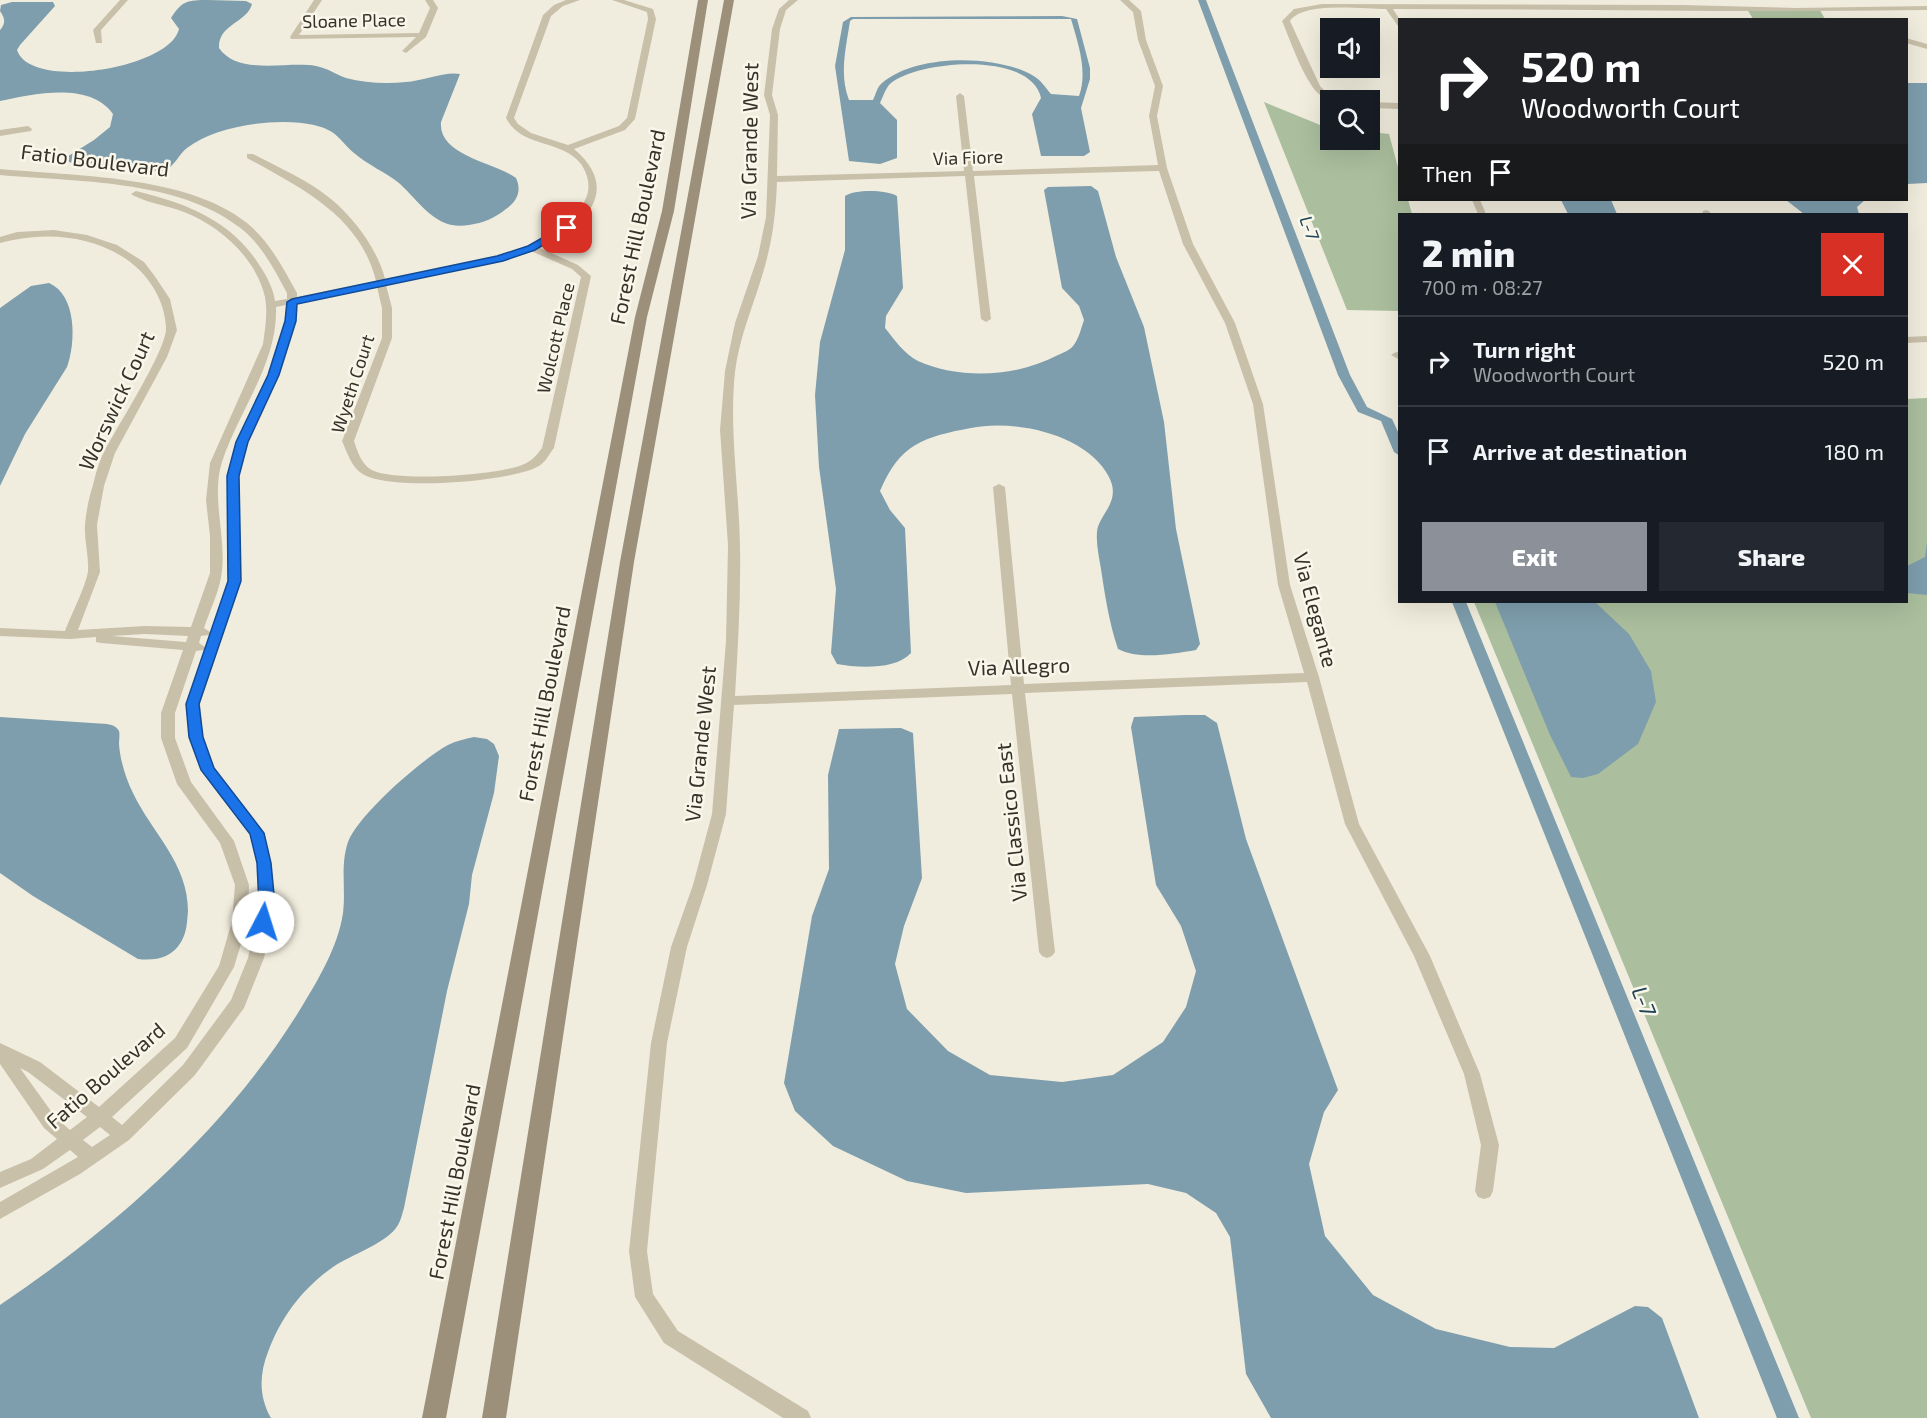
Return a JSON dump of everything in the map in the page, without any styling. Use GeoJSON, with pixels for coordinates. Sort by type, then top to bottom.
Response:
{"type":"FeatureCollection","features":[{"type":"Feature","properties":{"kind":"main road","name":"Forest Hill Boulevard"},"geometry":{"type":"LineString","coordinates":[[434,1418],[641,317],[668,211],[703,0]]}},
{"type":"Feature","properties":{"kind":"main road"},"geometry":{"type":"LineString","coordinates":[[494,1418],[627,563],[729,0]]}},
{"type":"Feature","properties":{"kind":"street"},"geometry":{"type":"LineString","coordinates":[[99,41],[97,30],[124,0]]}},
{"type":"Feature","properties":{"kind":"street","name":"Sloane Place"},"geometry":{"type":"LineString","coordinates":[[318,0],[294,38],[423,35]]}},
{"type":"Feature","properties":{"kind":"street"},"geometry":{"type":"LineString","coordinates":[[406,51],[423,35],[434,8],[429,0]]}},
{"type":"Feature","properties":{"kind":"street"},"geometry":{"type":"LineString","coordinates":[[270,302],[466,267],[532,248],[556,236],[577,220],[589,204],[594,189],[593,175],[585,162],[568,148],[521,132],[512,126],[510,118],[547,15],[552,9],[576,0]]}},
{"type":"Feature","properties":{"kind":"street"},"geometry":{"type":"LineString","coordinates":[[568,148],[622,128],[631,119],[652,19],[650,11],[616,0]]}},
{"type":"Feature","properties":{"kind":"street","name":"Via Grande West"},"geometry":{"type":"LineString","coordinates":[[794,0],[783,9],[776,29],[768,95],[774,115],[774,179],[771,217],[763,256],[740,323],[729,371],[726,430],[734,545],[732,641],[719,814],[700,885],[679,947],[659,1043],[638,1251],[644,1298],[671,1337],[801,1418]]}},
{"type":"Feature","properties":{"kind":"street","name":"Via Elegante"},"geometry":{"type":"LineString","coordinates":[[1124,0],[1137,11],[1142,40],[1159,86],[1153,116],[1163,168],[1188,244],[1230,323],[1258,404],[1284,585],[1312,676],[1352,824],[1422,956],[1472,1074],[1490,1145],[1484,1191]]}},
{"type":"Feature","properties":{"kind":"street"},"geometry":{"type":"LineString","coordinates":[[1762,0],[1781,10]]}},
{"type":"Feature","properties":{"kind":"street"},"geometry":{"type":"LineString","coordinates":[[1773,0],[1787,18]]}},
{"type":"Feature","properties":{"kind":"street"},"geometry":{"type":"LineString","coordinates":[[1788,1],[1804,18]]}},
{"type":"Feature","properties":{"kind":"street"},"geometry":{"type":"LineString","coordinates":[[1388,7],[1398,24]]}},
{"type":"Feature","properties":{"kind":"street"},"geometry":{"type":"LineString","coordinates":[[1320,91],[1316,87],[1290,29],[1287,17],[1293,12],[1306,9],[1388,7],[1781,10],[1927,8]]}},
{"type":"Feature","properties":{"kind":"street"},"geometry":{"type":"LineString","coordinates":[[1869,9],[1877,18]]}},
{"type":"Feature","properties":{"kind":"street"},"geometry":{"type":"LineString","coordinates":[[1908,41],[1927,47]]}},
{"type":"Feature","properties":{"kind":"street"},"geometry":{"type":"LineString","coordinates":[[960,96],[986,319]]}},
{"type":"Feature","properties":{"kind":"street"},"geometry":{"type":"LineString","coordinates":[[1380,105],[1398,105]]}},
{"type":"Feature","properties":{"kind":"street"},"geometry":{"type":"LineString","coordinates":[[0,133],[28,129]]}},
{"type":"Feature","properties":{"kind":"street","name":"Wyeth Court"},"geometry":{"type":"LineString","coordinates":[[250,156],[328,201],[365,242],[376,262],[387,308],[387,338],[348,441],[354,457],[367,472],[394,477],[483,477],[513,472],[536,463]]}},
{"type":"Feature","properties":{"kind":"street","name":"Via Fiore"},"geometry":{"type":"LineString","coordinates":[[774,179],[1163,168]]}},
{"type":"Feature","properties":{"kind":"street","name":"Fatio Boulevard"},"geometry":{"type":"LineString","coordinates":[[0,172],[122,183],[162,190],[206,203],[243,225],[268,251],[292,297]]}},
{"type":"Feature","properties":{"kind":"street","name":"Fatio Boulevard"},"geometry":{"type":"LineString","coordinates":[[0,180],[125,192],[189,209],[224,228],[238,243],[253,261],[270,302],[268,344],[216,463],[212,500],[216,536],[216,573],[168,712],[168,738],[184,784],[227,841],[242,885],[240,921],[226,967],[181,1043],[100,1117],[37,1164],[0,1180]]}},
{"type":"Feature","properties":{"kind":"street","name":"Worswick Court"},"geometry":{"type":"LineString","coordinates":[[0,240],[17,235],[54,233],[87,238],[114,247],[141,264],[151,277],[165,299],[172,330],[162,357],[105,464],[98,486],[91,525],[94,572],[74,635]]}},
{"type":"Feature","properties":{"kind":"street","name":"Wolcott Place"},"geometry":{"type":"LineString","coordinates":[[532,248],[575,267],[586,276],[548,448],[536,463]]}},
{"type":"Feature","properties":{"kind":"street"},"geometry":{"type":"LineString","coordinates":[[0,1211],[91,1157],[123,1135],[189,1070],[238,1004],[256,958],[267,905],[264,863],[257,833],[208,770],[196,737],[193,704],[234,581],[233,476],[242,442],[274,375],[290,321],[292,297]]}},
{"type":"Feature","properties":{"kind":"street"},"geometry":{"type":"LineString","coordinates":[[1908,340],[1927,339]]}},
{"type":"Feature","properties":{"kind":"street","name":"Via Classico East"},"geometry":{"type":"LineString","coordinates":[[999,487],[1047,952]]}},
{"type":"Feature","properties":{"kind":"street"},"geometry":{"type":"LineString","coordinates":[[0,632],[74,635],[123,642],[194,639],[217,632]]}},
{"type":"Feature","properties":{"kind":"street"},"geometry":{"type":"LineString","coordinates":[[194,639],[212,646]]}},
{"type":"Feature","properties":{"kind":"street","name":"Via Allegro"},"geometry":{"type":"LineString","coordinates":[[728,701],[1312,676]]}},
{"type":"Feature","properties":{"kind":"street"},"geometry":{"type":"LineString","coordinates":[[0,1050],[34,1067],[123,1135]]}},
{"type":"Feature","properties":{"kind":"street"},"geometry":{"type":"LineString","coordinates":[[0,1050],[19,1081],[50,1123],[91,1157]]}},
{"type":"Feature","properties":{"kind":"green space"},"geometry":{"type":"Polygon","coordinates":[[[1747,9],[1820,10],[1824,18],[1752,18],[1747,9]]]}},
{"type":"Feature","properties":{"kind":"green space"},"geometry":{"type":"Polygon","coordinates":[[[1264,102],[1320,125],[1320,150],[1380,150],[1380,133],[1389,134],[1398,167],[1398,201],[1408,201],[1412,213],[1398,213],[1398,311],[1347,310],[1264,102]]]}},
{"type":"Feature","properties":{"kind":"green space"},"geometry":{"type":"Polygon","coordinates":[[[1927,398],[1927,1418],[1811,1418],[1474,603],[1908,603],[1908,399],[1927,398]]]}},
{"type":"Feature","properties":{"kind":"water"},"geometry":{"type":"Polygon","coordinates":[[[190,1],[246,1],[252,4],[245,16],[228,29],[220,40],[219,48],[227,57],[238,62],[264,66],[316,66],[346,78],[376,83],[406,82],[454,73],[460,74],[441,122],[442,134],[448,143],[469,157],[516,178],[519,187],[516,199],[502,212],[484,221],[457,226],[447,224],[430,214],[399,183],[359,157],[333,133],[322,127],[299,123],[248,125],[214,134],[187,148],[165,170],[130,171],[82,165],[62,160],[110,127],[113,114],[103,104],[90,97],[60,92],[0,101],[0,30],[4,20],[0,11],[1,5],[12,2],[53,2],[55,6],[17,50],[27,63],[47,70],[72,72],[100,70],[152,55],[170,43],[179,29],[171,18],[178,8],[190,1]]]}},
{"type":"Feature","properties":{"kind":"water"},"geometry":{"type":"Polygon","coordinates":[[[1062,16],[1077,19],[1090,68],[1090,79],[1081,108],[1090,152],[1084,156],[1041,156],[1032,114],[1041,98],[1033,83],[1017,73],[997,67],[973,64],[925,69],[905,75],[891,83],[880,103],[897,120],[897,158],[880,164],[849,161],[835,66],[843,22],[851,17],[1062,16]],[[853,19],[850,21],[844,61],[844,80],[849,100],[873,100],[882,83],[896,73],[934,62],[956,60],[998,63],[1016,68],[1035,77],[1051,94],[1079,96],[1082,87],[1082,67],[1071,19],[853,19]]]}},
{"type":"Feature","properties":{"kind":"water"},"geometry":{"type":"Polygon","coordinates":[[[1908,83],[1927,83],[1927,183],[1908,184],[1908,83]]]}},
{"type":"Feature","properties":{"kind":"water"},"geometry":{"type":"Polygon","coordinates":[[[1091,186],[1098,191],[1116,257],[1144,327],[1164,422],[1176,529],[1200,644],[1196,650],[1156,655],[1136,654],[1118,649],[1108,609],[1097,541],[1098,526],[1113,494],[1109,477],[1099,462],[1067,440],[1028,428],[988,426],[954,431],[926,439],[905,453],[888,475],[880,491],[890,510],[905,528],[911,653],[904,659],[887,665],[866,667],[837,664],[831,653],[836,589],[819,467],[815,395],[820,342],[845,250],[845,196],[856,192],[871,191],[886,192],[897,196],[903,288],[886,316],[885,328],[892,337],[904,351],[918,361],[952,371],[988,373],[1007,372],[1042,362],[1068,350],[1077,340],[1084,320],[1079,306],[1062,288],[1044,190],[1048,187],[1091,186]]]}},
{"type":"Feature","properties":{"kind":"water"},"geometry":{"type":"Polygon","coordinates":[[[1562,201],[1611,201],[1617,213],[1568,213],[1562,201]]]}},
{"type":"Feature","properties":{"kind":"water"},"geometry":{"type":"Polygon","coordinates":[[[1787,201],[1864,201],[1857,207],[1859,213],[1803,213],[1787,201]]]}},
{"type":"Feature","properties":{"kind":"water"},"geometry":{"type":"Polygon","coordinates":[[[49,283],[65,298],[69,309],[73,333],[70,357],[67,367],[25,434],[0,486],[0,308],[31,286],[49,283]]]}},
{"type":"Feature","properties":{"kind":"water"},"geometry":{"type":"Polygon","coordinates":[[[1927,542],[1927,595],[1908,593],[1908,566],[1925,557],[1927,542]]]}},
{"type":"Feature","properties":{"kind":"water"},"geometry":{"type":"Polygon","coordinates":[[[1495,603],[1596,603],[1629,634],[1651,671],[1656,702],[1638,744],[1598,774],[1583,778],[1571,777],[1550,735],[1495,603]]]}},
{"type":"Feature","properties":{"kind":"water"},"geometry":{"type":"Polygon","coordinates":[[[1205,715],[1217,723],[1246,839],[1338,1090],[1324,1112],[1309,1164],[1325,1236],[1373,1295],[1436,1329],[1510,1347],[1554,1348],[1635,1306],[1648,1307],[1662,1318],[1699,1418],[1271,1418],[1246,1374],[1230,1237],[1216,1213],[1186,1193],[1148,1184],[966,1193],[907,1181],[833,1146],[795,1111],[784,1083],[812,916],[829,869],[828,775],[839,729],[901,728],[913,733],[922,878],[904,926],[895,964],[907,1009],[948,1051],[990,1075],[1062,1082],[1113,1075],[1163,1042],[1186,1007],[1196,971],[1181,926],[1156,885],[1131,727],[1134,717],[1205,715]]]}},
{"type":"Feature","properties":{"kind":"water"},"geometry":{"type":"Polygon","coordinates":[[[0,717],[107,724],[118,729],[121,756],[130,788],[176,863],[186,894],[188,911],[186,931],[173,952],[157,959],[138,959],[33,896],[0,873],[0,717]]]}},
{"type":"Feature","properties":{"kind":"water"},"geometry":{"type":"Polygon","coordinates":[[[474,737],[487,739],[494,744],[499,756],[494,793],[472,875],[469,904],[447,991],[404,1208],[398,1225],[393,1231],[368,1248],[340,1262],[322,1276],[302,1294],[279,1327],[268,1352],[262,1377],[262,1394],[271,1418],[0,1418],[0,1305],[43,1275],[127,1208],[167,1172],[239,1094],[272,1052],[301,1008],[332,951],[343,913],[346,851],[354,831],[377,803],[423,762],[448,745],[474,737]]]}},
{"type":"Feature","properties":{"kind":"waterway","name":"L-7"},"geometry":{"type":"LineString","coordinates":[[1202,0],[1344,375],[1362,409],[1386,419],[1398,447]]}},
{"type":"Feature","properties":{"kind":"waterway","name":"L-7"},"geometry":{"type":"LineString","coordinates":[[1459,603],[1788,1418]]}},
{"type":"Feature","properties":{"kind":"route"},"geometry":{"type":"LineString","coordinates":[[263,922],[267,905],[264,863],[257,833],[208,770],[196,737],[193,704],[234,581],[233,476],[242,442],[274,375],[290,321],[292,302],[499,259],[532,248],[567,228]]}}]}
